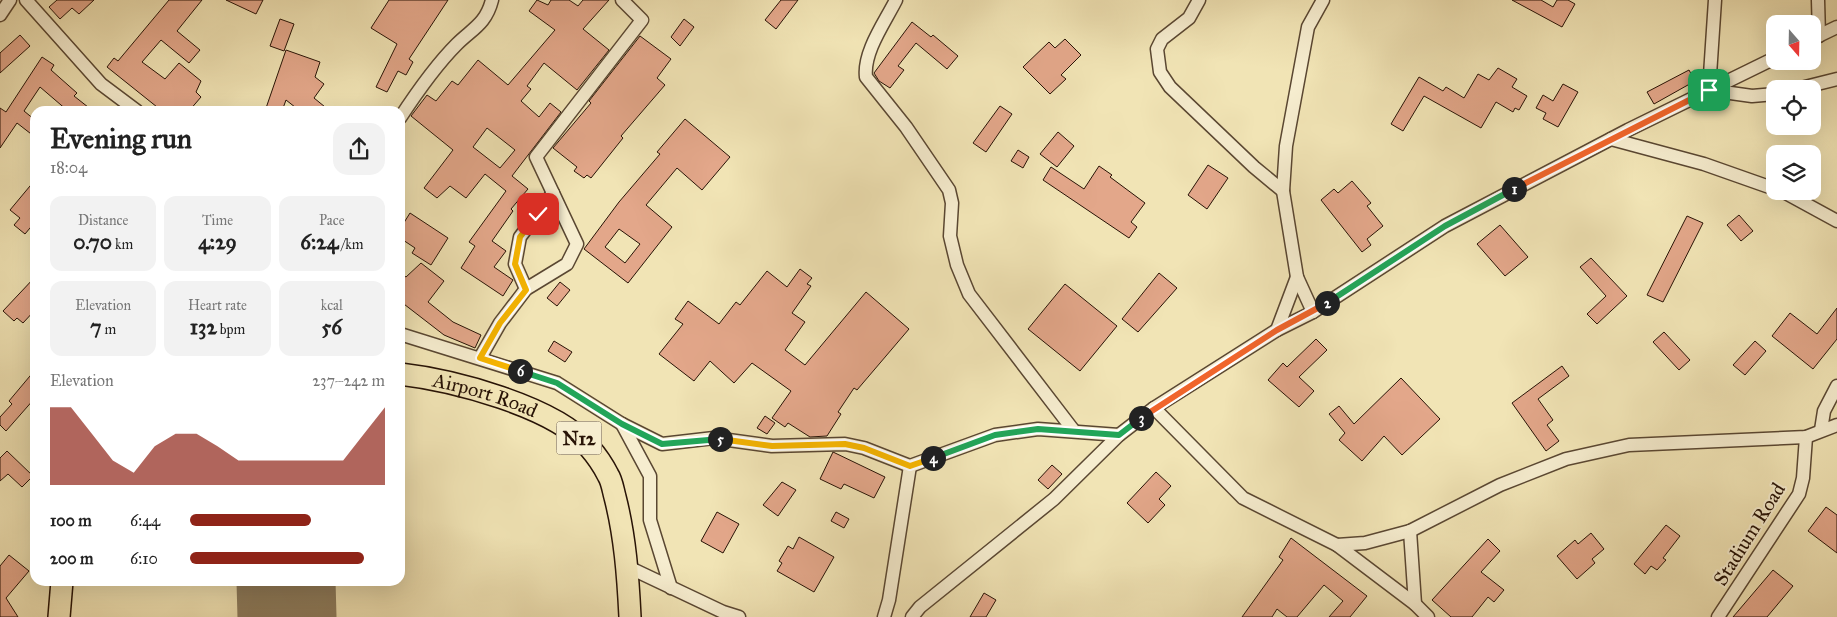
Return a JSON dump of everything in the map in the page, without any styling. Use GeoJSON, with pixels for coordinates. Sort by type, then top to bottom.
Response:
{"type":"FeatureCollection","features":[{"type":"Feature","properties":{"kind":"highway","name":"Airport Road"},"geometry":{"type":"LineString","coordinates":[[405,375],[425,377],[504,398],[557,422],[588,446],[610,476],[619,512],[628,567],[630,617]]}},
{"type":"Feature","properties":{"kind":"highway"},"geometry":{"type":"LineString","coordinates":[[59,617],[62,586]]}},
{"type":"Feature","properties":{"kind":"street"},"geometry":{"type":"LineString","coordinates":[[0,15],[10,0]]}},
{"type":"Feature","properties":{"kind":"street"},"geometry":{"type":"LineString","coordinates":[[26,0],[101,84],[130,106]]}},
{"type":"Feature","properties":{"kind":"street"},"geometry":{"type":"LineString","coordinates":[[405,110],[418,89],[457,44],[480,26],[492,0]]}},
{"type":"Feature","properties":{"kind":"street"},"geometry":{"type":"LineString","coordinates":[[480,358],[500,323],[526,290],[566,264],[577,244],[536,157],[642,20],[622,0]]}},
{"type":"Feature","properties":{"kind":"street"},"geometry":{"type":"LineString","coordinates":[[896,0],[869,55],[865,68],[866,77],[906,127],[949,190],[952,203],[950,236],[957,265],[969,294],[1074,431]]}},
{"type":"Feature","properties":{"kind":"street"},"geometry":{"type":"LineString","coordinates":[[1199,0],[1189,18],[1162,39],[1157,49],[1160,72],[1170,88],[1254,167],[1283,191]]}},
{"type":"Feature","properties":{"kind":"street"},"geometry":{"type":"LineString","coordinates":[[1313,312],[1297,277],[1283,191],[1286,146],[1308,27],[1323,0]]}},
{"type":"Feature","properties":{"kind":"street"},"geometry":{"type":"LineString","coordinates":[[1709,90],[1715,0]]}},
{"type":"Feature","properties":{"kind":"street"},"geometry":{"type":"LineString","coordinates":[[1817,15],[1818,0]]}},
{"type":"Feature","properties":{"kind":"street"},"geometry":{"type":"LineString","coordinates":[[1821,35],[1837,27]]}},
{"type":"Feature","properties":{"kind":"street"},"geometry":{"type":"LineString","coordinates":[[912,617],[920,607],[1054,499],[1119,435],[1154,408],[1277,330],[1313,312],[1445,226],[1611,139],[1766,62]]}},
{"type":"Feature","properties":{"kind":"street"},"geometry":{"type":"LineString","coordinates":[[1821,83],[1837,79]]}},
{"type":"Feature","properties":{"kind":"street"},"geometry":{"type":"LineString","coordinates":[[1709,90],[1752,96],[1766,95]]}},
{"type":"Feature","properties":{"kind":"street"},"geometry":{"type":"LineString","coordinates":[[1611,139],[1704,164],[1766,186]]}},
{"type":"Feature","properties":{"kind":"street"},"geometry":{"type":"LineString","coordinates":[[526,290],[515,264],[520,237],[553,193]]}},
{"type":"Feature","properties":{"kind":"street"},"geometry":{"type":"LineString","coordinates":[[1798,200],[1837,221]]}},
{"type":"Feature","properties":{"kind":"street"},"geometry":{"type":"LineString","coordinates":[[1277,330],[1297,277]]}},
{"type":"Feature","properties":{"kind":"street"},"geometry":{"type":"LineString","coordinates":[[405,336],[557,383],[622,424],[662,444],[714,438],[772,446],[845,444],[864,448],[910,466],[995,435],[1038,429],[1119,435]]}},
{"type":"Feature","properties":{"kind":"street"},"geometry":{"type":"LineString","coordinates":[[1821,430],[1824,411],[1837,386]]}},
{"type":"Feature","properties":{"kind":"street"},"geometry":{"type":"LineString","coordinates":[[1154,408],[1243,498],[1337,545],[1415,604],[1428,617]]}},
{"type":"Feature","properties":{"kind":"street"},"geometry":{"type":"LineString","coordinates":[[622,424],[650,476],[650,520],[671,588]]}},
{"type":"Feature","properties":{"kind":"street"},"geometry":{"type":"LineString","coordinates":[[1337,545],[1365,543],[1410,532],[1500,484],[1566,459],[1629,445],[1727,439],[1806,437],[1837,425]]}},
{"type":"Feature","properties":{"kind":"street","name":"Stadium Road"},"geometry":{"type":"LineString","coordinates":[[1718,617],[1799,494],[1803,478],[1806,437]]}},
{"type":"Feature","properties":{"kind":"street"},"geometry":{"type":"LineString","coordinates":[[884,617],[910,466]]}},
{"type":"Feature","properties":{"kind":"street"},"geometry":{"type":"LineString","coordinates":[[1410,532],[1415,604]]}},
{"type":"Feature","properties":{"kind":"street"},"geometry":{"type":"LineString","coordinates":[[628,567],[739,617]]}},
{"type":"Feature","properties":{"kind":"building"},"geometry":{"type":"Polygon","coordinates":[[[57,0],[94,0],[79,14],[72,8],[60,19],[49,7],[57,0]]]}},
{"type":"Feature","properties":{"kind":"building"},"geometry":{"type":"Polygon","coordinates":[[[169,0],[202,0],[177,31],[200,50],[189,63],[161,40],[142,62],[165,79],[179,63],[201,81],[196,92],[201,97],[193,106],[156,106],[107,67],[114,58],[118,61],[169,0]]]}},
{"type":"Feature","properties":{"kind":"building"},"geometry":{"type":"Polygon","coordinates":[[[226,0],[263,0],[256,14],[226,0]]]}},
{"type":"Feature","properties":{"kind":"building"},"geometry":{"type":"Polygon","coordinates":[[[389,0],[448,0],[409,59],[413,62],[406,75],[398,71],[387,92],[376,87],[397,44],[371,28],[389,0]]]}},
{"type":"Feature","properties":{"kind":"building"},"geometry":{"type":"Polygon","coordinates":[[[537,0],[548,5],[551,0],[569,0],[578,6],[583,0],[609,0],[583,29],[609,50],[577,90],[544,63],[527,86],[531,89],[521,101],[539,117],[550,103],[561,112],[512,176],[528,189],[511,209],[513,211],[492,241],[506,251],[494,267],[513,280],[503,296],[461,268],[475,246],[469,242],[506,191],[485,174],[466,198],[450,186],[437,198],[424,188],[453,150],[411,116],[427,95],[436,101],[452,81],[458,85],[478,60],[508,85],[555,30],[529,11],[537,0]],[[487,128],[473,147],[500,168],[515,150],[487,128]]]}},
{"type":"Feature","properties":{"kind":"building"},"geometry":{"type":"Polygon","coordinates":[[[781,0],[798,0],[776,29],[765,20],[781,0]]]}},
{"type":"Feature","properties":{"kind":"building"},"geometry":{"type":"Polygon","coordinates":[[[1512,0],[1541,0],[1553,7],[1557,0],[1568,0],[1575,4],[1562,27],[1512,0]]]}},
{"type":"Feature","properties":{"kind":"building"},"geometry":{"type":"Polygon","coordinates":[[[280,19],[294,24],[284,51],[270,46],[280,19]]]}},
{"type":"Feature","properties":{"kind":"building"},"geometry":{"type":"Polygon","coordinates":[[[684,19],[694,27],[680,46],[671,37],[684,19]]]}},
{"type":"Feature","properties":{"kind":"building"},"geometry":{"type":"Polygon","coordinates":[[[912,22],[931,37],[933,35],[958,56],[947,69],[916,43],[898,66],[904,70],[890,88],[879,81],[874,73],[912,22]]]}},
{"type":"Feature","properties":{"kind":"building"},"geometry":{"type":"Polygon","coordinates":[[[20,35],[30,46],[0,73],[0,53],[20,35]]]}},
{"type":"Feature","properties":{"kind":"building"},"geometry":{"type":"Polygon","coordinates":[[[640,36],[671,59],[657,78],[665,85],[621,136],[623,138],[591,178],[587,175],[584,178],[574,171],[577,167],[553,148],[591,103],[589,101],[640,36]]]}},
{"type":"Feature","properties":{"kind":"building"},"geometry":{"type":"Polygon","coordinates":[[[1065,39],[1081,55],[1061,75],[1066,79],[1050,94],[1023,67],[1049,42],[1055,48],[1065,39]]]}},
{"type":"Feature","properties":{"kind":"building"},"geometry":{"type":"Polygon","coordinates":[[[286,50],[320,62],[315,77],[324,84],[314,98],[324,106],[294,106],[286,100],[284,106],[267,106],[286,50]]]}},
{"type":"Feature","properties":{"kind":"building"},"geometry":{"type":"Polygon","coordinates":[[[42,57],[54,65],[51,70],[77,93],[74,96],[87,106],[62,106],[40,87],[24,111],[30,116],[30,133],[17,123],[0,148],[0,108],[6,112],[42,57]]]}},
{"type":"Feature","properties":{"kind":"building"},"geometry":{"type":"Polygon","coordinates":[[[1498,68],[1517,79],[1512,87],[1527,96],[1519,110],[1515,108],[1513,112],[1496,102],[1481,128],[1424,96],[1403,131],[1391,124],[1419,77],[1443,91],[1446,87],[1464,98],[1478,74],[1489,80],[1498,68]]]}},
{"type":"Feature","properties":{"kind":"building"},"geometry":{"type":"Polygon","coordinates":[[[1689,70],[1695,81],[1654,104],[1647,92],[1689,70]]]}},
{"type":"Feature","properties":{"kind":"building"},"geometry":{"type":"Polygon","coordinates":[[[1563,84],[1578,92],[1558,127],[1543,119],[1546,113],[1536,108],[1543,95],[1553,101],[1563,84]]]}},
{"type":"Feature","properties":{"kind":"building"},"geometry":{"type":"Polygon","coordinates":[[[1000,106],[1012,114],[986,152],[973,143],[1000,106]]]}},
{"type":"Feature","properties":{"kind":"building"},"geometry":{"type":"Polygon","coordinates":[[[685,119],[730,157],[702,190],[677,168],[646,205],[672,227],[628,283],[584,249],[619,202],[660,154],[657,152],[685,119]],[[619,229],[605,247],[625,263],[640,244],[619,229]]]}},
{"type":"Feature","properties":{"kind":"building"},"geometry":{"type":"Polygon","coordinates":[[[1058,132],[1074,146],[1057,167],[1040,154],[1058,132]]]}},
{"type":"Feature","properties":{"kind":"building"},"geometry":{"type":"Polygon","coordinates":[[[1018,150],[1029,157],[1023,168],[1011,161],[1018,150]]]}},
{"type":"Feature","properties":{"kind":"building"},"geometry":{"type":"Polygon","coordinates":[[[1208,165],[1228,178],[1207,209],[1188,195],[1208,165]]]}},
{"type":"Feature","properties":{"kind":"building"},"geometry":{"type":"Polygon","coordinates":[[[1099,166],[1112,175],[1110,177],[1145,203],[1131,222],[1137,227],[1129,238],[1043,180],[1051,167],[1084,189],[1099,166]]]}},
{"type":"Feature","properties":{"kind":"building"},"geometry":{"type":"Polygon","coordinates":[[[1352,181],[1371,203],[1367,206],[1383,226],[1367,239],[1371,245],[1362,252],[1321,200],[1334,189],[1338,193],[1352,181]]]}},
{"type":"Feature","properties":{"kind":"building"},"geometry":{"type":"Polygon","coordinates":[[[30,186],[30,228],[25,234],[14,225],[20,218],[10,210],[30,186]]]}},
{"type":"Feature","properties":{"kind":"building"},"geometry":{"type":"Polygon","coordinates":[[[410,213],[448,238],[431,265],[412,253],[415,248],[405,241],[405,221],[410,213]]]}},
{"type":"Feature","properties":{"kind":"building"},"geometry":{"type":"Polygon","coordinates":[[[1739,215],[1753,231],[1741,241],[1727,225],[1739,215]]]}},
{"type":"Feature","properties":{"kind":"building"},"geometry":{"type":"Polygon","coordinates":[[[1687,216],[1703,223],[1663,302],[1647,295],[1687,216]]]}},
{"type":"Feature","properties":{"kind":"building"},"geometry":{"type":"Polygon","coordinates":[[[1500,225],[1528,257],[1505,276],[1477,244],[1500,225]]]}},
{"type":"Feature","properties":{"kind":"building"},"geometry":{"type":"Polygon","coordinates":[[[1591,258],[1627,296],[1597,324],[1587,314],[1606,296],[1580,267],[1591,258]]]}},
{"type":"Feature","properties":{"kind":"building"},"geometry":{"type":"Polygon","coordinates":[[[421,263],[444,281],[428,302],[453,322],[481,335],[475,348],[444,335],[405,305],[406,277],[421,263]]]}},
{"type":"Feature","properties":{"kind":"building"},"geometry":{"type":"Polygon","coordinates":[[[800,269],[812,278],[807,284],[811,286],[792,313],[805,322],[785,350],[805,365],[866,292],[909,329],[857,390],[854,388],[838,412],[841,414],[827,436],[810,437],[788,423],[785,427],[772,418],[791,391],[752,363],[734,383],[710,361],[694,381],[659,354],[683,324],[675,319],[688,301],[719,324],[736,302],[740,305],[767,271],[787,287],[800,269]]]}},
{"type":"Feature","properties":{"kind":"building"},"geometry":{"type":"Polygon","coordinates":[[[1159,273],[1177,288],[1138,332],[1122,319],[1159,273]]]}},
{"type":"Feature","properties":{"kind":"building"},"geometry":{"type":"Polygon","coordinates":[[[30,282],[30,315],[23,323],[17,318],[14,321],[3,311],[30,282]]]}},
{"type":"Feature","properties":{"kind":"building"},"geometry":{"type":"Polygon","coordinates":[[[560,282],[570,290],[557,306],[547,298],[560,282]]]}},
{"type":"Feature","properties":{"kind":"building"},"geometry":{"type":"Polygon","coordinates":[[[1065,284],[1117,326],[1080,371],[1028,329],[1065,284]]]}},
{"type":"Feature","properties":{"kind":"building"},"geometry":{"type":"Polygon","coordinates":[[[1837,308],[1837,339],[1813,369],[1772,336],[1790,313],[1817,334],[1837,308]]]}},
{"type":"Feature","properties":{"kind":"building"},"geometry":{"type":"Polygon","coordinates":[[[1664,332],[1690,360],[1679,370],[1653,342],[1664,332]]]}},
{"type":"Feature","properties":{"kind":"building"},"geometry":{"type":"Polygon","coordinates":[[[1316,339],[1327,350],[1299,377],[1314,391],[1299,407],[1268,380],[1283,363],[1287,367],[1316,339]]]}},
{"type":"Feature","properties":{"kind":"building"},"geometry":{"type":"Polygon","coordinates":[[[554,341],[572,352],[565,362],[548,351],[554,341]]]}},
{"type":"Feature","properties":{"kind":"building"},"geometry":{"type":"Polygon","coordinates":[[[1755,341],[1766,351],[1745,375],[1733,365],[1755,341]]]}},
{"type":"Feature","properties":{"kind":"building"},"geometry":{"type":"Polygon","coordinates":[[[1562,366],[1569,376],[1538,399],[1553,420],[1547,425],[1559,441],[1546,451],[1512,403],[1562,366]]]}},
{"type":"Feature","properties":{"kind":"building"},"geometry":{"type":"Polygon","coordinates":[[[30,376],[30,404],[6,431],[0,425],[0,417],[12,404],[9,401],[30,376]]]}},
{"type":"Feature","properties":{"kind":"building"},"geometry":{"type":"Polygon","coordinates":[[[1401,378],[1440,419],[1402,455],[1384,436],[1362,461],[1339,440],[1345,433],[1329,414],[1339,406],[1354,424],[1401,378]]]}},
{"type":"Feature","properties":{"kind":"building"},"geometry":{"type":"Polygon","coordinates":[[[765,416],[775,423],[767,434],[757,428],[765,416]]]}},
{"type":"Feature","properties":{"kind":"building"},"geometry":{"type":"Polygon","coordinates":[[[7,451],[30,473],[30,479],[22,487],[8,474],[0,481],[0,458],[7,451]]]}},
{"type":"Feature","properties":{"kind":"building"},"geometry":{"type":"Polygon","coordinates":[[[833,452],[885,477],[874,498],[844,484],[841,489],[820,479],[833,452]]]}},
{"type":"Feature","properties":{"kind":"building"},"geometry":{"type":"Polygon","coordinates":[[[1052,465],[1062,474],[1048,489],[1038,480],[1052,465]]]}},
{"type":"Feature","properties":{"kind":"building"},"geometry":{"type":"Polygon","coordinates":[[[1156,472],[1171,486],[1159,499],[1165,505],[1148,523],[1127,503],[1156,472]]]}},
{"type":"Feature","properties":{"kind":"building"},"geometry":{"type":"Polygon","coordinates":[[[782,482],[796,490],[778,516],[763,505],[782,482]]]}},
{"type":"Feature","properties":{"kind":"building"},"geometry":{"type":"Polygon","coordinates":[[[1826,507],[1837,515],[1837,553],[1808,531],[1826,507]]]}},
{"type":"Feature","properties":{"kind":"building"},"geometry":{"type":"Polygon","coordinates":[[[717,512],[739,524],[723,553],[701,541],[717,512]]]}},
{"type":"Feature","properties":{"kind":"building"},"geometry":{"type":"Polygon","coordinates":[[[836,512],[849,519],[844,528],[831,521],[836,512]]]}},
{"type":"Feature","properties":{"kind":"building"},"geometry":{"type":"Polygon","coordinates":[[[1666,525],[1680,536],[1663,558],[1666,560],[1657,570],[1651,566],[1645,574],[1634,564],[1666,525]]]}},
{"type":"Feature","properties":{"kind":"building"},"geometry":{"type":"Polygon","coordinates":[[[1591,533],[1604,549],[1592,559],[1595,563],[1577,579],[1557,556],[1575,540],[1578,544],[1591,533]]]}},
{"type":"Feature","properties":{"kind":"building"},"geometry":{"type":"Polygon","coordinates":[[[799,537],[834,557],[814,592],[777,571],[782,563],[779,561],[788,546],[793,549],[799,537]]]}},
{"type":"Feature","properties":{"kind":"building"},"geometry":{"type":"Polygon","coordinates":[[[1291,538],[1367,596],[1350,617],[1329,617],[1343,601],[1324,585],[1297,617],[1287,617],[1277,609],[1272,617],[1242,617],[1283,560],[1279,557],[1291,538]]]}},
{"type":"Feature","properties":{"kind":"building"},"geometry":{"type":"Polygon","coordinates":[[[1488,539],[1500,551],[1481,572],[1504,590],[1494,602],[1488,597],[1472,617],[1451,617],[1432,600],[1488,539]]]}},
{"type":"Feature","properties":{"kind":"building"},"geometry":{"type":"Polygon","coordinates":[[[9,555],[29,571],[6,598],[18,617],[0,617],[0,566],[9,555]]]}},
{"type":"Feature","properties":{"kind":"building"},"geometry":{"type":"Polygon","coordinates":[[[1773,570],[1793,586],[1767,617],[1733,617],[1773,570]]]}},
{"type":"Feature","properties":{"kind":"building"},"geometry":{"type":"Polygon","coordinates":[[[984,593],[996,600],[986,617],[970,617],[984,593]]]}},
{"type":"Feature","properties":{"kind":"runway"},"geometry":{"type":"LineString","coordinates":[[286,586],[287,617]]}},
{"type":"Feature","properties":{"kind":"route"},"geometry":{"type":"LineString","coordinates":[[538,214],[520,237],[515,264],[526,290],[500,323],[480,358],[557,383],[622,424],[662,444],[714,438],[772,446],[845,444],[864,448],[910,466],[976,440],[995,435],[1038,429],[1119,435],[1154,408],[1277,330],[1313,312],[1445,226],[1628,130],[1709,90]]}}]}
